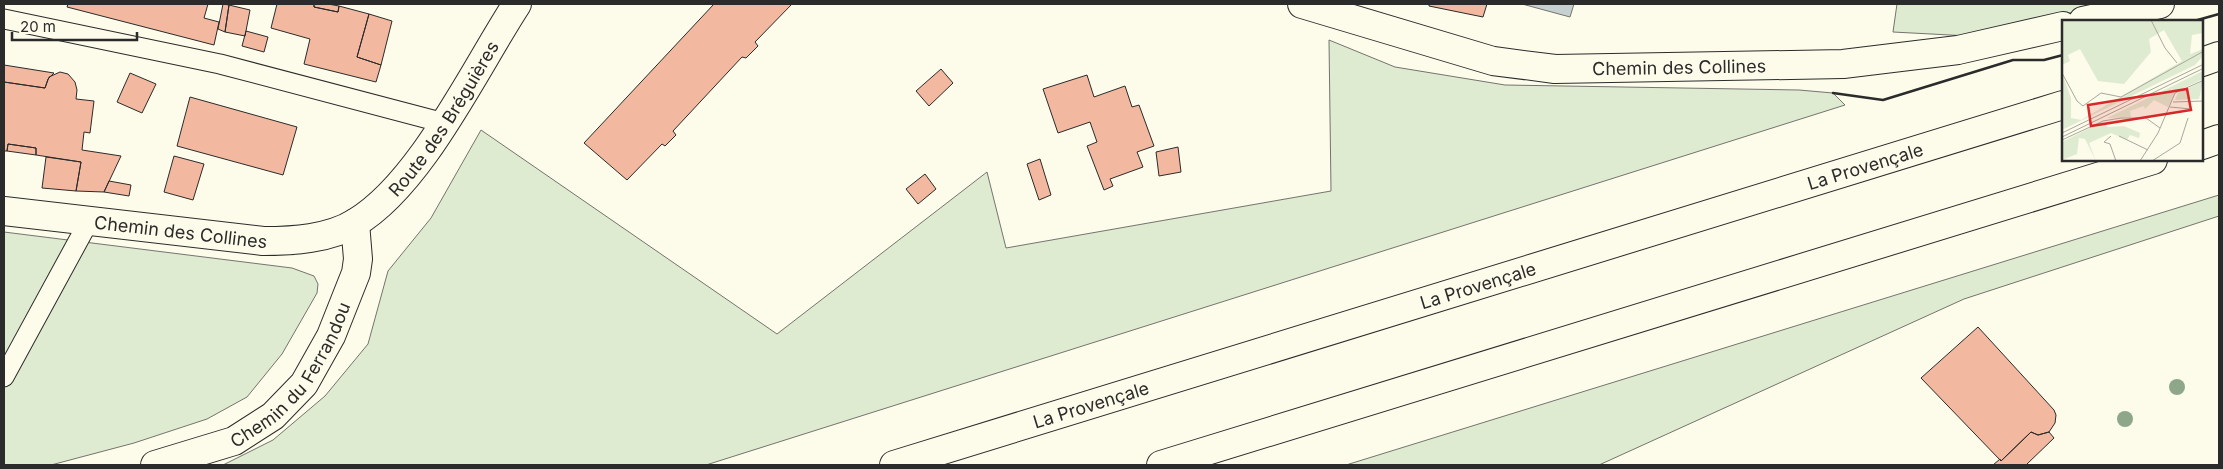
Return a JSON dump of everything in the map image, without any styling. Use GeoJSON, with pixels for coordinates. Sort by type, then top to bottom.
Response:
{"type":"FeatureCollection","features":[{"type":"Feature","properties":{"kind":"main road","name":"Route des Bréguières"},"geometry":{"type":"LineString","coordinates":[[355,223],[404,180],[444,123],[517,4]]}},
{"type":"Feature","properties":{"kind":"main road","name":"Chemin des Collines"},"geometry":{"type":"LineString","coordinates":[[1302,4],[1493,61],[1555,68],[1609,70],[1843,64],[1958,50],[2062,26]]}},
{"type":"Feature","properties":{"kind":"main road"},"geometry":{"type":"LineString","coordinates":[[2088,20],[2160,4]]}},
{"type":"Feature","properties":{"kind":"main road"},"geometry":{"type":"LineString","coordinates":[[2203,62],[2219,56]]}},
{"type":"Feature","properties":{"kind":"main road","name":"La Provençale"},"geometry":{"type":"LineString","coordinates":[[894,465],[2062,105]]}},
{"type":"Feature","properties":{"kind":"main road"},"geometry":{"type":"LineString","coordinates":[[2203,145],[2219,140]]}},
{"type":"Feature","properties":{"kind":"main road"},"geometry":{"type":"LineString","coordinates":[[1161,465],[2149,161]]}},
{"type":"Feature","properties":{"kind":"main road","name":"Chemin des Collines"},"geometry":{"type":"LineString","coordinates":[[4,211],[263,242],[287,241],[324,235],[355,223]]}},
{"type":"Feature","properties":{"kind":"main road","name":"Chemin du Ferrandou"},"geometry":{"type":"LineString","coordinates":[[155,465],[234,441],[273,416],[304,384],[331,336],[356,273],[358,259],[355,223]]}},
{"type":"Feature","properties":{"kind":"lane"},"geometry":{"type":"LineString","coordinates":[[4,20],[220,64],[444,123]]}},
{"type":"Feature","properties":{"kind":"lane"},"geometry":{"type":"LineString","coordinates":[[4,377],[89,221]]}},
{"type":"Feature","properties":{"kind":"green space"},"geometry":{"type":"Polygon","coordinates":[[[1897,4],[2101,4],[2032,24],[1969,36],[1893,32],[1897,4]]]}},
{"type":"Feature","properties":{"kind":"green space"},"geometry":{"type":"Polygon","coordinates":[[[1329,40],[1395,67],[1505,85],[1799,90],[1833,93],[1845,105],[706,465],[223,465],[273,440],[325,396],[368,344],[388,271],[431,218],[481,130],[777,334],[987,172],[1006,248],[1331,191],[1329,40]]]}},
{"type":"Feature","properties":{"kind":"green space"},"geometry":{"type":"Polygon","coordinates":[[[2219,195],[2219,216],[1964,299],[1599,465],[1346,465],[2219,195]]]}},
{"type":"Feature","properties":{"kind":"green space"},"geometry":{"type":"Polygon","coordinates":[[[4,232],[292,268],[314,276],[318,284],[317,293],[282,354],[247,397],[207,419],[134,443],[51,465],[4,465],[4,232]]]}},
{"type":"Feature","properties":{"kind":"shaded area"},"geometry":{"type":"Polygon","coordinates":[[[1522,4],[1574,4],[1570,17],[1522,4]]]}},
{"type":"Feature","properties":{"kind":"building"},"geometry":{"type":"Polygon","coordinates":[[[68,4],[208,4],[204,18],[219,22],[214,45],[67,7],[68,4]]]}},
{"type":"Feature","properties":{"kind":"building"},"geometry":{"type":"Polygon","coordinates":[[[223,4],[229,5],[225,32],[218,29],[223,4]]]}},
{"type":"Feature","properties":{"kind":"building"},"geometry":{"type":"Polygon","coordinates":[[[277,4],[314,4],[314,7],[338,12],[339,6],[369,14],[357,57],[381,65],[376,82],[304,64],[310,39],[271,28],[277,4]]]}},
{"type":"Feature","properties":{"kind":"building"},"geometry":{"type":"Polygon","coordinates":[[[314,4],[339,6],[338,12],[314,7],[314,4]]]}},
{"type":"Feature","properties":{"kind":"building"},"geometry":{"type":"Polygon","coordinates":[[[714,4],[792,4],[755,42],[758,46],[746,58],[742,57],[673,131],[676,135],[665,146],[662,144],[627,180],[584,143],[714,4]]]}},
{"type":"Feature","properties":{"kind":"building"},"geometry":{"type":"Polygon","coordinates":[[[1429,4],[1487,4],[1483,17],[1429,6],[1429,4]]]}},
{"type":"Feature","properties":{"kind":"building"},"geometry":{"type":"Polygon","coordinates":[[[229,5],[250,10],[245,36],[225,32],[229,5]]]}},
{"type":"Feature","properties":{"kind":"building"},"geometry":{"type":"Polygon","coordinates":[[[369,14],[392,21],[381,65],[357,57],[369,14]]]}},
{"type":"Feature","properties":{"kind":"building"},"geometry":{"type":"Polygon","coordinates":[[[246,31],[268,37],[264,52],[242,46],[246,31]]]}},
{"type":"Feature","properties":{"kind":"building"},"geometry":{"type":"Polygon","coordinates":[[[4,65],[54,73],[48,79],[45,88],[4,82],[4,65]]]}},
{"type":"Feature","properties":{"kind":"building"},"geometry":{"type":"Polygon","coordinates":[[[941,69],[953,83],[929,106],[916,91],[941,69]]]}},
{"type":"Feature","properties":{"kind":"building"},"geometry":{"type":"Polygon","coordinates":[[[60,72],[68,74],[75,82],[77,90],[76,99],[94,101],[90,133],[84,132],[82,150],[121,156],[104,192],[76,191],[81,162],[36,155],[36,148],[8,144],[7,151],[4,151],[4,82],[45,88],[49,77],[60,72]]]}},
{"type":"Feature","properties":{"kind":"building"},"geometry":{"type":"Polygon","coordinates":[[[130,73],[156,84],[142,113],[117,102],[130,73]]]}},
{"type":"Feature","properties":{"kind":"building"},"geometry":{"type":"Polygon","coordinates":[[[1087,75],[1094,97],[1125,86],[1132,107],[1139,105],[1154,146],[1137,152],[1143,167],[1110,179],[1113,186],[1104,190],[1087,146],[1097,142],[1090,122],[1058,133],[1043,89],[1087,75]]]}},
{"type":"Feature","properties":{"kind":"building"},"geometry":{"type":"Polygon","coordinates":[[[190,97],[297,127],[283,175],[177,146],[190,97]]]}},
{"type":"Feature","properties":{"kind":"building"},"geometry":{"type":"Polygon","coordinates":[[[8,144],[36,148],[36,155],[7,151],[8,144]]]}},
{"type":"Feature","properties":{"kind":"building"},"geometry":{"type":"Polygon","coordinates":[[[1178,147],[1181,172],[1159,176],[1156,152],[1178,147]]]}},
{"type":"Feature","properties":{"kind":"building"},"geometry":{"type":"Polygon","coordinates":[[[174,156],[204,164],[193,200],[164,192],[174,156]]]}},
{"type":"Feature","properties":{"kind":"building"},"geometry":{"type":"Polygon","coordinates":[[[46,157],[81,162],[76,191],[42,188],[46,157]]]}},
{"type":"Feature","properties":{"kind":"building"},"geometry":{"type":"Polygon","coordinates":[[[1040,159],[1051,195],[1039,200],[1027,164],[1040,159]]]}},
{"type":"Feature","properties":{"kind":"building"},"geometry":{"type":"Polygon","coordinates":[[[925,174],[936,189],[918,204],[906,189],[925,174]]]}},
{"type":"Feature","properties":{"kind":"building"},"geometry":{"type":"Polygon","coordinates":[[[109,181],[131,185],[129,196],[104,192],[109,181]]]}},
{"type":"Feature","properties":{"kind":"building"},"geometry":{"type":"Polygon","coordinates":[[[1978,327],[2054,410],[2056,415],[2055,423],[2049,432],[2038,435],[2031,432],[2001,461],[1921,378],[1978,327]]]}},
{"type":"Feature","properties":{"kind":"building"},"geometry":{"type":"Polygon","coordinates":[[[2031,432],[2038,435],[2049,432],[2054,438],[2026,465],[1993,465],[2000,459],[2001,461],[2031,432]]]}},
{"type":"Feature","properties":{"kind":"wall"},"geometry":{"type":"LineString","coordinates":[[2198,20],[2219,14]]}},
{"type":"Feature","properties":{"kind":"wall"},"geometry":{"type":"LineString","coordinates":[[1833,93],[1883,100],[2013,60],[2044,60],[2062,55]]}}]}
